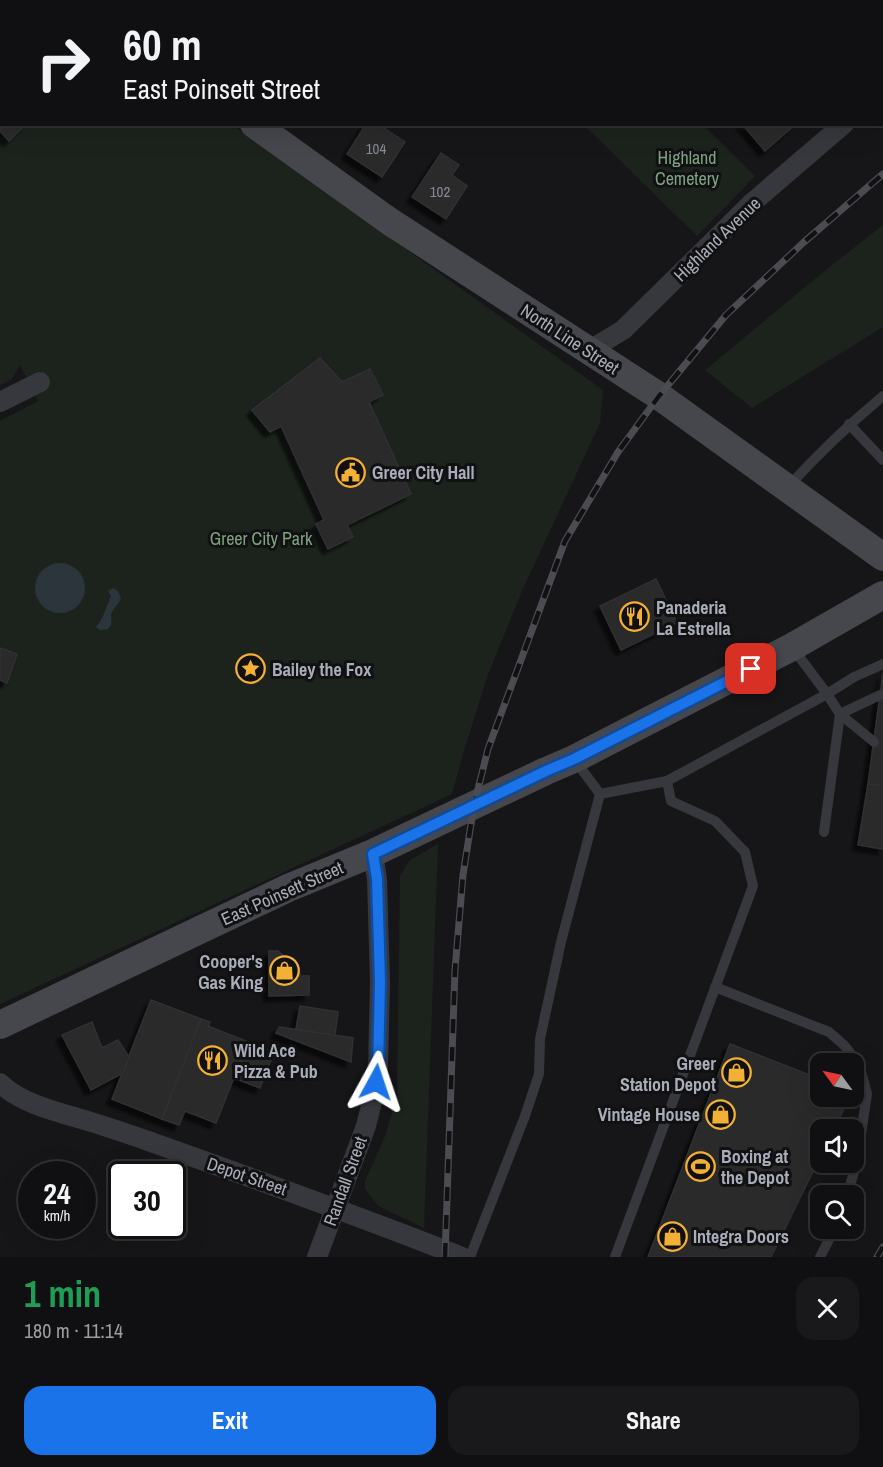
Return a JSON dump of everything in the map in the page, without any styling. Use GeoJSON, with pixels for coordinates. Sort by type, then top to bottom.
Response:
{"type":"FeatureCollection","features":[{"type":"Feature","properties":{"kind":"main road","name":"North Line Street"},"geometry":{"type":"LineString","coordinates":[[257,126],[389,221],[659,396],[883,557]]}},
{"type":"Feature","properties":{"kind":"main road","name":"East Poinsett Street"},"geometry":{"type":"LineString","coordinates":[[0,1025],[288,888],[373,854],[574,759],[792,647],[883,595]]}},
{"type":"Feature","properties":{"kind":"street","name":"Highland Avenue"},"geometry":{"type":"LineString","coordinates":[[588,351],[622,330],[753,202],[842,126]]}},
{"type":"Feature","properties":{"kind":"street"},"geometry":{"type":"LineString","coordinates":[[0,402],[39,382]]}},
{"type":"Feature","properties":{"kind":"street","name":"Randall Street"},"geometry":{"type":"LineString","coordinates":[[317,1257],[366,1126],[378,1069],[380,982],[377,879],[373,854]]}},
{"type":"Feature","properties":{"kind":"street","name":"Depot Street"},"geometry":{"type":"LineString","coordinates":[[0,1083],[8,1092],[54,1112],[90,1121],[265,1182],[462,1257]]}},
{"type":"Feature","properties":{"kind":"lane"},"geometry":{"type":"LineString","coordinates":[[787,488],[849,424],[883,396]]}},
{"type":"Feature","properties":{"kind":"lane"},"geometry":{"type":"LineString","coordinates":[[849,424],[883,460]]}},
{"type":"Feature","properties":{"kind":"lane"},"geometry":{"type":"LineString","coordinates":[[792,647],[840,714],[874,742]]}},
{"type":"Feature","properties":{"kind":"lane"},"geometry":{"type":"LineString","coordinates":[[600,794],[667,781],[854,677],[883,664]]}},
{"type":"Feature","properties":{"kind":"lane"},"geometry":{"type":"LineString","coordinates":[[840,714],[880,695]]}},
{"type":"Feature","properties":{"kind":"lane"},"geometry":{"type":"LineString","coordinates":[[824,832],[840,714]]}},
{"type":"Feature","properties":{"kind":"lane"},"geometry":{"type":"LineString","coordinates":[[574,759],[600,794]]}},
{"type":"Feature","properties":{"kind":"lane"},"geometry":{"type":"LineString","coordinates":[[615,1257],[753,886],[745,852],[715,821],[671,801],[667,781]]}},
{"type":"Feature","properties":{"kind":"lane"},"geometry":{"type":"LineString","coordinates":[[470,1257],[539,1074],[540,1039],[561,942],[600,794]]}},
{"type":"Feature","properties":{"kind":"lane"},"geometry":{"type":"LineString","coordinates":[[716,987],[829,1032],[844,1045],[859,1064],[867,1094],[857,1161],[850,1185]]}},
{"type":"Feature","properties":{"kind":"lane"},"geometry":{"type":"LineString","coordinates":[[820,1257],[829,1239]]}},
{"type":"Feature","properties":{"kind":"green space","name":"Greer City Park"},"geometry":{"type":"Polygon","coordinates":[[[0,126],[233,126],[603,390],[600,423],[522,591],[487,677],[452,794],[0,1004],[0,421],[38,401],[20,365],[12,379],[0,385],[0,126]]]}},
{"type":"Feature","properties":{"kind":"green space","name":"Highland Cemetery"},"geometry":{"type":"Polygon","coordinates":[[[585,126],[704,126],[755,176],[697,236],[585,126]]]}},
{"type":"Feature","properties":{"kind":"green space"},"geometry":{"type":"Polygon","coordinates":[[[883,225],[883,327],[752,408],[705,370],[832,265],[883,225]]]}},
{"type":"Feature","properties":{"kind":"green space"},"geometry":{"type":"Polygon","coordinates":[[[438,844],[424,1228],[378,1206],[365,1189],[365,1181],[386,1134],[397,1094],[400,876],[410,860],[438,844]]]}},
{"type":"Feature","properties":{"kind":"shaded area"},"geometry":{"type":"Polygon","coordinates":[[[60,563],[69,565],[80,574],[85,588],[83,597],[74,608],[60,613],[51,611],[40,602],[35,588],[37,579],[46,568],[60,563]]]}},
{"type":"Feature","properties":{"kind":"shaded area"},"geometry":{"type":"Polygon","coordinates":[[[113,588],[118,591],[121,598],[111,615],[110,627],[100,630],[96,627],[111,596],[108,591],[113,588]]]}},
{"type":"Feature","properties":{"kind":"building"},"geometry":{"type":"Polygon","coordinates":[[[0,126],[24,126],[9,141],[0,131],[0,126]]]}},
{"type":"Feature","properties":{"kind":"building"},"geometry":{"type":"Polygon","coordinates":[[[365,126],[381,126],[405,142],[382,177],[347,154],[365,126]]]}},
{"type":"Feature","properties":{"kind":"building"},"geometry":{"type":"Polygon","coordinates":[[[744,126],[790,126],[791,128],[765,151],[744,126]]]}},
{"type":"Feature","properties":{"kind":"building"},"geometry":{"type":"Polygon","coordinates":[[[441,153],[459,165],[452,175],[467,186],[446,219],[412,197],[441,153]]]}},
{"type":"Feature","properties":{"kind":"building","name":"Greer City Hall"},"geometry":{"type":"Polygon","coordinates":[[[320,358],[342,382],[370,369],[383,395],[369,402],[411,494],[347,525],[353,537],[328,549],[316,524],[324,520],[281,426],[270,432],[252,410],[320,358]]]}},
{"type":"Feature","properties":{"kind":"building"},"geometry":{"type":"Polygon","coordinates":[[[656,579],[677,623],[621,650],[600,606],[656,579]]]}},
{"type":"Feature","properties":{"kind":"building"},"geometry":{"type":"Polygon","coordinates":[[[0,648],[17,654],[7,683],[0,680],[0,648]]]}},
{"type":"Feature","properties":{"kind":"building"},"geometry":{"type":"Polygon","coordinates":[[[883,673],[883,786],[868,784],[883,673]]]}},
{"type":"Feature","properties":{"kind":"building"},"geometry":{"type":"Polygon","coordinates":[[[868,784],[883,786],[883,849],[858,845],[868,784]]]}},
{"type":"Feature","properties":{"kind":"building","name":"Cooper's Gas King"},"geometry":{"type":"Polygon","coordinates":[[[269,951],[278,951],[296,966],[301,976],[309,976],[309,995],[269,996],[269,951]]]}},
{"type":"Feature","properties":{"kind":"building"},"geometry":{"type":"Polygon","coordinates":[[[151,1000],[201,1019],[162,1119],[112,1099],[151,1000]]]}},
{"type":"Feature","properties":{"kind":"building"},"geometry":{"type":"Polygon","coordinates":[[[300,1006],[338,1012],[335,1035],[296,1029],[300,1006]]]}},
{"type":"Feature","properties":{"kind":"building","name":"Wild Ace Pizza & Pub"},"geometry":{"type":"Polygon","coordinates":[[[201,1019],[210,1022],[208,1026],[248,1042],[216,1123],[185,1111],[179,1125],[162,1119],[201,1019]]]}},
{"type":"Feature","properties":{"kind":"building"},"geometry":{"type":"Polygon","coordinates":[[[92,1022],[102,1048],[118,1040],[129,1057],[123,1073],[91,1090],[62,1035],[92,1022]]]}},
{"type":"Feature","properties":{"kind":"building"},"geometry":{"type":"Polygon","coordinates":[[[279,1027],[353,1038],[351,1062],[276,1033],[279,1027]]]}},
{"type":"Feature","properties":{"kind":"building"},"geometry":{"type":"Polygon","coordinates":[[[248,1042],[274,1052],[260,1088],[234,1078],[248,1042]]]}},
{"type":"Feature","properties":{"kind":"building"},"geometry":{"type":"Polygon","coordinates":[[[730,1044],[810,1075],[810,1107],[845,1107],[839,1119],[810,1119],[810,1173],[812,1173],[771,1257],[648,1257],[730,1044]]]}},
{"type":"Feature","properties":{"kind":"railway"},"geometry":{"type":"LineString","coordinates":[[445,1257],[455,970],[463,875],[474,805],[488,749],[565,541],[618,452],[659,396],[726,315],[804,242],[883,174]]}},
{"type":"Feature","properties":{"kind":"railway"},"geometry":{"type":"LineString","coordinates":[[877,1257],[883,1247]]}},
{"type":"Feature","properties":{"kind":"place","name":"Greer City Hall"},"geometry":{"type":"Point","coordinates":[351,472]}},
{"type":"Feature","properties":{"kind":"place","name":"Panaderia La Estrella"},"geometry":{"type":"Point","coordinates":[635,617]}},
{"type":"Feature","properties":{"kind":"place","name":"Bailey the Fox"},"geometry":{"type":"Point","coordinates":[251,669]}},
{"type":"Feature","properties":{"kind":"place","name":"Cooper's Gas King"},"geometry":{"type":"Point","coordinates":[284,971]}},
{"type":"Feature","properties":{"kind":"place","name":"Wild Ace Pizza & Pub"},"geometry":{"type":"Point","coordinates":[213,1060]}},
{"type":"Feature","properties":{"kind":"place","name":"Greer Station Depot"},"geometry":{"type":"Point","coordinates":[737,1073]}},
{"type":"Feature","properties":{"kind":"place","name":"Vintage House"},"geometry":{"type":"Point","coordinates":[721,1114]}},
{"type":"Feature","properties":{"kind":"place","name":"Boxing at the Depot"},"geometry":{"type":"Point","coordinates":[700,1166]}},
{"type":"Feature","properties":{"kind":"place","name":"Integra Doors"},"geometry":{"type":"Point","coordinates":[672,1236]}},
{"type":"Feature","properties":{"kind":"route"},"geometry":{"type":"LineString","coordinates":[[376,1082],[380,982],[377,879],[373,854],[574,759],[751,669]]}}]}
